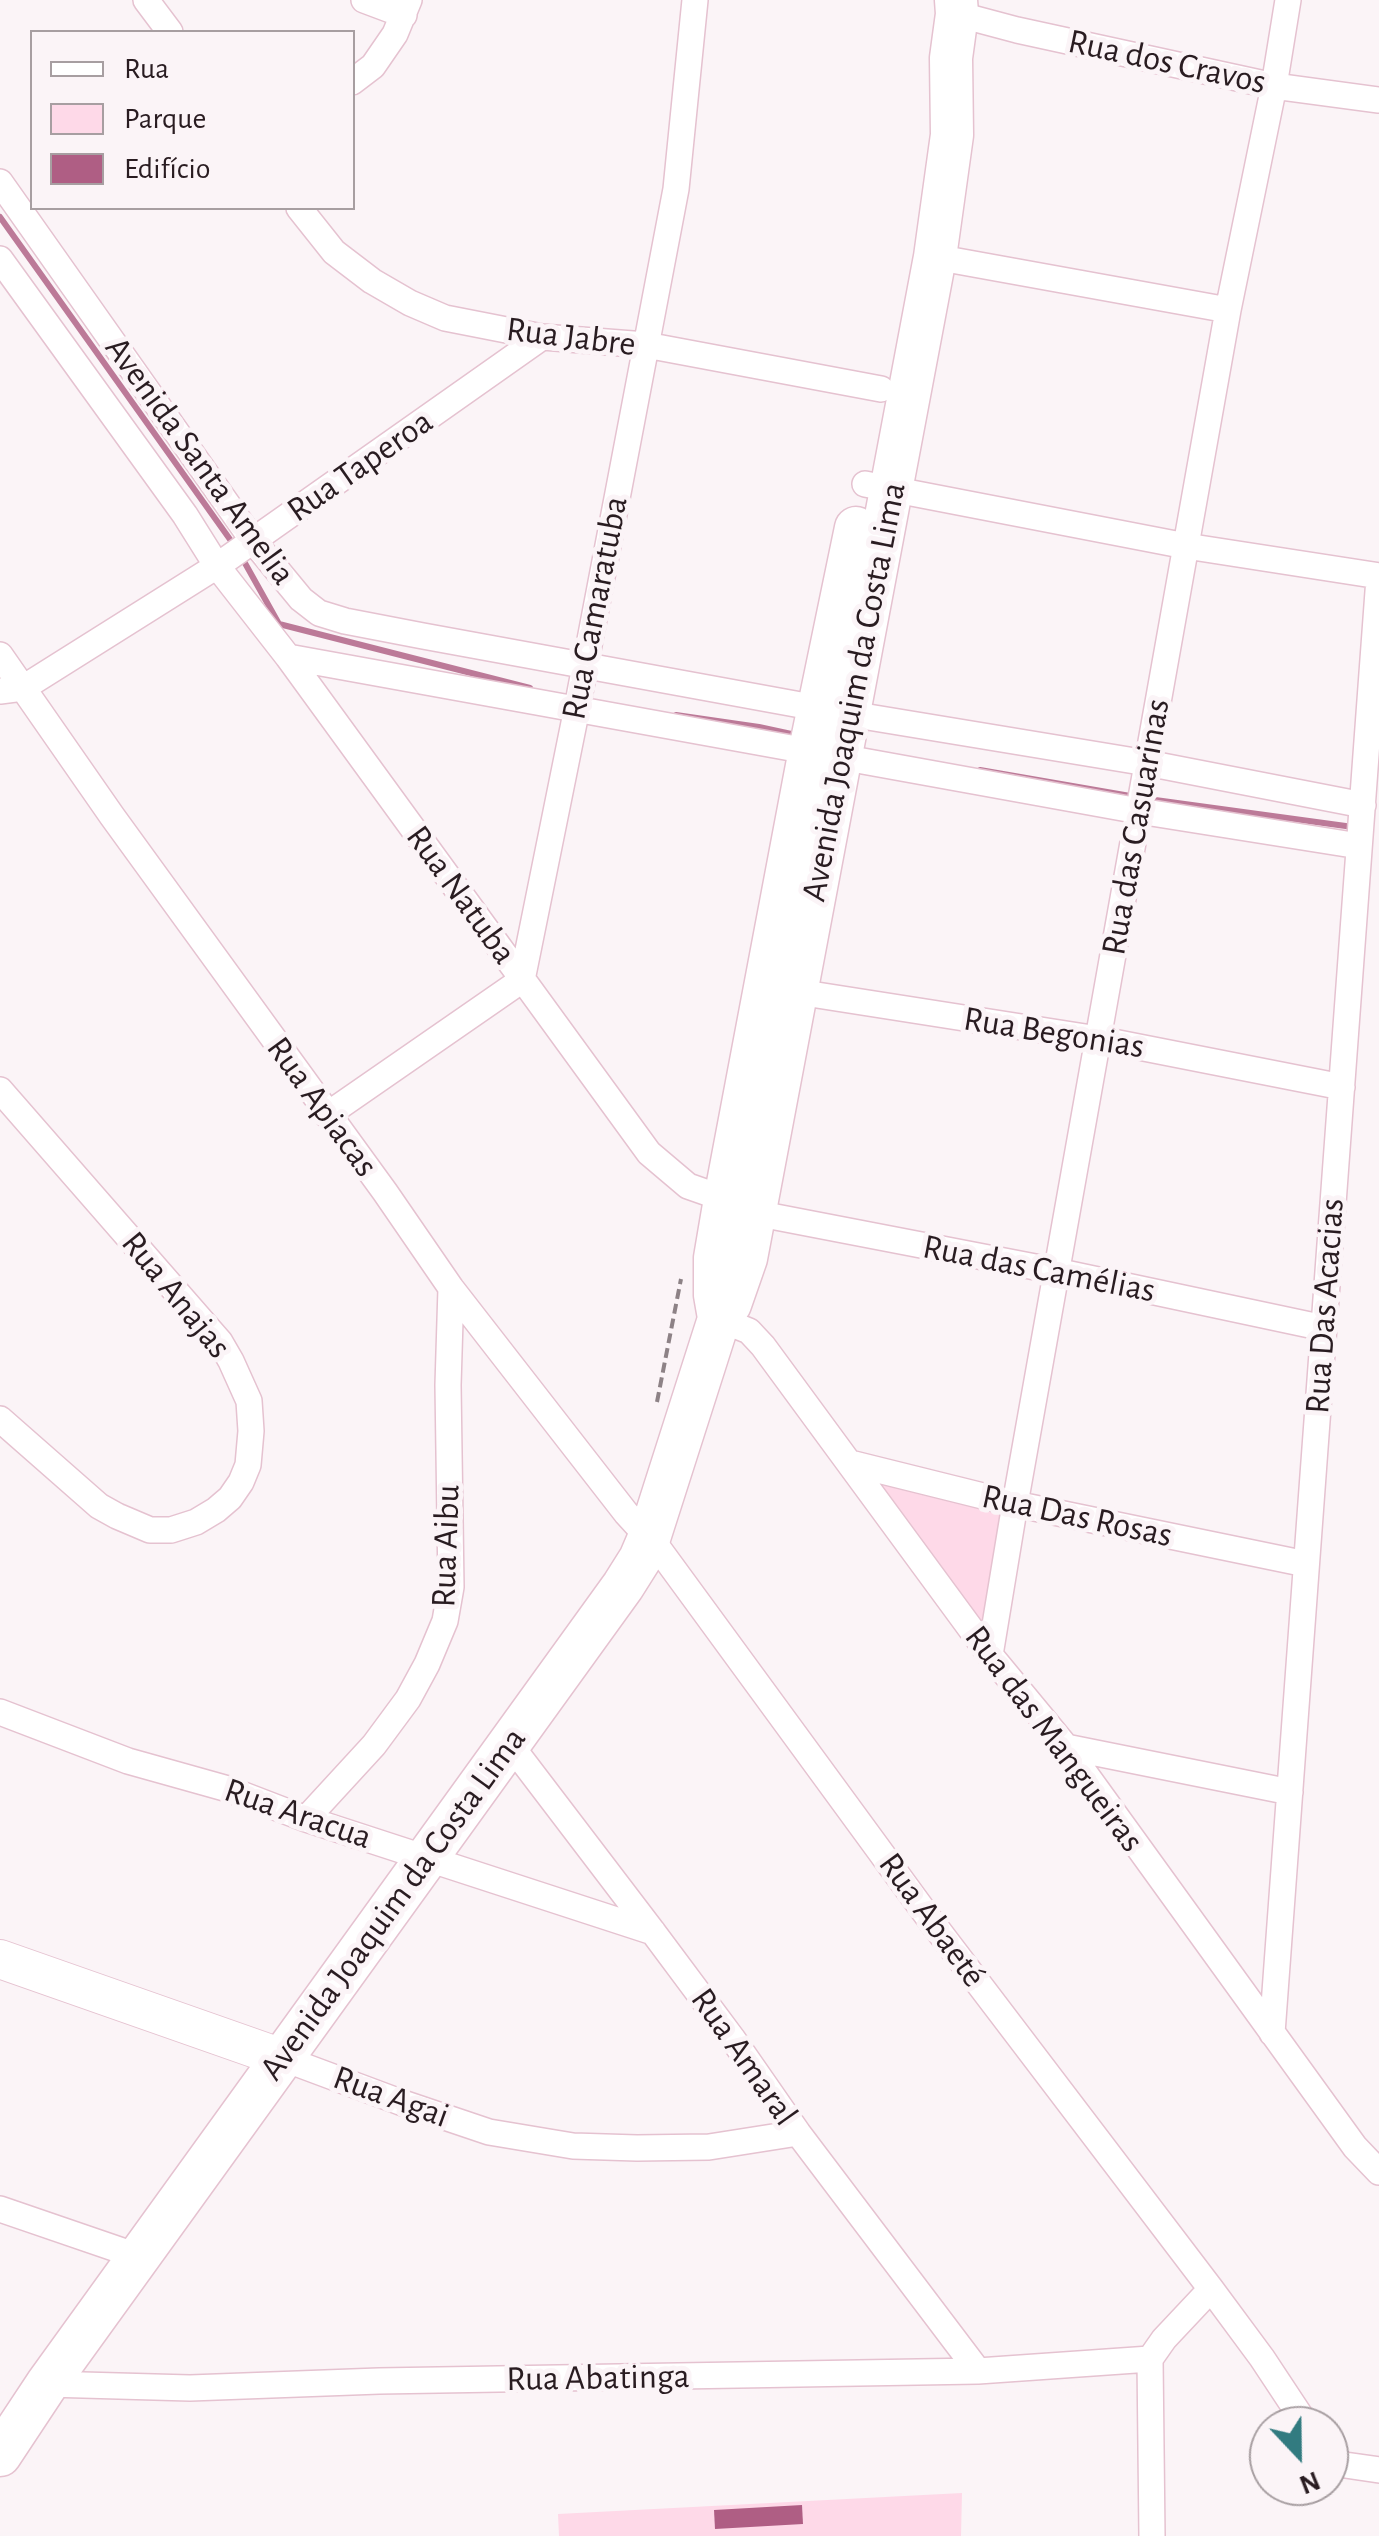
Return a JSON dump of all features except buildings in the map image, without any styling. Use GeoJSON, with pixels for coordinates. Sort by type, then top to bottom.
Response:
{"type":"FeatureCollection","features":[{"type":"Feature","properties":{"kind":"main road","name":"Avenida Joaquim da Costa Lima"},"geometry":{"type":"LineString","coordinates":[[2,2450],[653,1543],[720,1319],[714,1295],[715,1258],[740,1206],[878,487],[935,257],[952,135],[952,58],[957,7]]}},
{"type":"Feature","properties":{"kind":"main road","name":"Avenida Joaquim da Costa Lima"},"geometry":{"type":"LineString","coordinates":[[878,487],[881,389],[927,130],[952,58]]}},
{"type":"Feature","properties":{"kind":"street"},"geometry":{"type":"LineString","coordinates":[[146,0],[168,30]]}},
{"type":"Feature","properties":{"kind":"street"},"geometry":{"type":"LineString","coordinates":[[355,80],[374,66],[395,34],[406,7],[364,0]]}},
{"type":"Feature","properties":{"kind":"street","name":"Rua Camaratuba"},"geometry":{"type":"LineString","coordinates":[[522,980],[676,189],[695,0]]}},
{"type":"Feature","properties":{"kind":"street","name":"Rua das Casuarinas"},"geometry":{"type":"LineString","coordinates":[[990,1655],[1228,310],[1288,0]]}},
{"type":"Feature","properties":{"kind":"street","name":"Rua dos Cravos"},"geometry":{"type":"LineString","coordinates":[[957,7],[1018,30],[1274,86],[1379,100]]}},
{"type":"Feature","properties":{"kind":"street","name":"Avenida Santa Amelia"},"geometry":{"type":"LineString","coordinates":[[0,182],[254,542],[301,599],[318,613],[360,624],[1363,805]]}},
{"type":"Feature","properties":{"kind":"street","name":"Rua Jabre"},"geometry":{"type":"LineString","coordinates":[[300,210],[334,252],[372,282],[445,318],[542,337],[646,345],[881,389]]}},
{"type":"Feature","properties":{"kind":"street"},"geometry":{"type":"LineString","coordinates":[[935,257],[1228,310]]}},
{"type":"Feature","properties":{"kind":"street","name":"Avenida Santa Amelia"},"geometry":{"type":"LineString","coordinates":[[0,259],[218,566]]}},
{"type":"Feature","properties":{"kind":"street","name":"Rua Taperoa"},"geometry":{"type":"LineString","coordinates":[[12,689],[218,566],[542,337]]}},
{"type":"Feature","properties":{"kind":"street"},"geometry":{"type":"LineString","coordinates":[[878,487],[1186,546],[1379,577]]}},
{"type":"Feature","properties":{"kind":"street","name":"Rua Natuba"},"geometry":{"type":"LineString","coordinates":[[218,566],[288,656],[649,1152],[688,1186],[740,1206]]}},
{"type":"Feature","properties":{"kind":"street","name":"Rua Das Acacias"},"geometry":{"type":"LineString","coordinates":[[1272,2033],[1379,577]]}},
{"type":"Feature","properties":{"kind":"street","name":"Rua Apiacas"},"geometry":{"type":"LineString","coordinates":[[0,654],[12,689],[385,1192],[451,1288],[653,1543]]}},
{"type":"Feature","properties":{"kind":"street"},"geometry":{"type":"LineString","coordinates":[[288,656],[1139,811],[1360,846]]}},
{"type":"Feature","properties":{"kind":"street"},"geometry":{"type":"LineString","coordinates":[[327,1115],[522,980]]}},
{"type":"Feature","properties":{"kind":"street","name":"Rua Begonias"},"geometry":{"type":"LineString","coordinates":[[781,989],[1098,1039],[1342,1087]]}},
{"type":"Feature","properties":{"kind":"street","name":"Rua Anajas"},"geometry":{"type":"LineString","coordinates":[[0,1090],[232,1360],[249,1401],[248,1465],[230,1498],[216,1510],[171,1530],[150,1530],[98,1506],[0,1419]]}},
{"type":"Feature","properties":{"kind":"street","name":"Rua das Camélias"},"geometry":{"type":"LineString","coordinates":[[740,1206],[1324,1328]]}},
{"type":"Feature","properties":{"kind":"street","name":"Rua Aibu"},"geometry":{"type":"LineString","coordinates":[[306,1819],[374,1746],[408,1700],[445,1621],[451,1587],[451,1288]]}},
{"type":"Feature","properties":{"kind":"street","name":"Rua das Mangueiras"},"geometry":{"type":"LineString","coordinates":[[720,1319],[749,1332],[763,1346],[990,1655],[1066,1748],[1355,2148],[1379,2172]]}},
{"type":"Feature","properties":{"kind":"street","name":"Rua Das Rosas"},"geometry":{"type":"LineString","coordinates":[[850,1463],[1015,1504],[1306,1564]]}},
{"type":"Feature","properties":{"kind":"street","name":"Rua Abaeté"},"geometry":{"type":"LineString","coordinates":[[653,1543],[931,1921],[1211,2289],[1294,2406]]}},
{"type":"Feature","properties":{"kind":"street","name":"Rua Aracua"},"geometry":{"type":"LineString","coordinates":[[0,1712],[94,1750],[228,1788],[306,1819],[654,1932]]}},
{"type":"Feature","properties":{"kind":"street","name":"Rua Amaral"},"geometry":{"type":"LineString","coordinates":[[509,1744],[654,1932],[798,2133],[978,2371]]}},
{"type":"Feature","properties":{"kind":"street"},"geometry":{"type":"LineString","coordinates":[[1066,1748],[1290,1792]]}},
{"type":"Feature","properties":{"kind":"street","name":"Rua Agai"},"geometry":{"type":"LineString","coordinates":[[0,1960],[488,2132],[573,2146],[637,2148],[709,2147],[798,2133]]}},
{"type":"Feature","properties":{"kind":"street"},"geometry":{"type":"LineString","coordinates":[[0,2210],[140,2258]]}},
{"type":"Feature","properties":{"kind":"street"},"geometry":{"type":"LineString","coordinates":[[1152,2536],[1150,2359],[1211,2289]]}},
{"type":"Feature","properties":{"kind":"street","name":"Rua Abatinga"},"geometry":{"type":"LineString","coordinates":[[47,2384],[190,2388],[978,2371],[1150,2359]]}},
{"type":"Feature","properties":{"kind":"street"},"geometry":{"type":"LineString","coordinates":[[1349,2466],[1379,2470]]}},
{"type":"Feature","properties":{"kind":"path"},"geometry":{"type":"LineString","coordinates":[[654,1414],[684,1264]]}},
{"type":"Feature","properties":{"kind":"green space"},"geometry":{"type":"Polygon","coordinates":[[[858,1475],[1014,1506],[988,1652],[858,1475]]]}},
{"type":"Feature","properties":{"kind":"green space"},"geometry":{"type":"Polygon","coordinates":[[[962,2493],[961,2536],[559,2536],[558,2514],[962,2493]]]}},
{"type":"Feature","properties":{"kind":"waterway"},"geometry":{"type":"LineString","coordinates":[[0,217],[234,545]]}},
{"type":"Feature","properties":{"kind":"waterway"},"geometry":{"type":"LineString","coordinates":[[241,556],[279,624],[530,688]]}},
{"type":"Feature","properties":{"kind":"waterway"},"geometry":{"type":"LineString","coordinates":[[676,715],[796,735]]}},
{"type":"Feature","properties":{"kind":"waterway"},"geometry":{"type":"LineString","coordinates":[[980,770],[1136,797]]}},
{"type":"Feature","properties":{"kind":"waterway"},"geometry":{"type":"LineString","coordinates":[[1148,799],[1353,827]]}}]}
